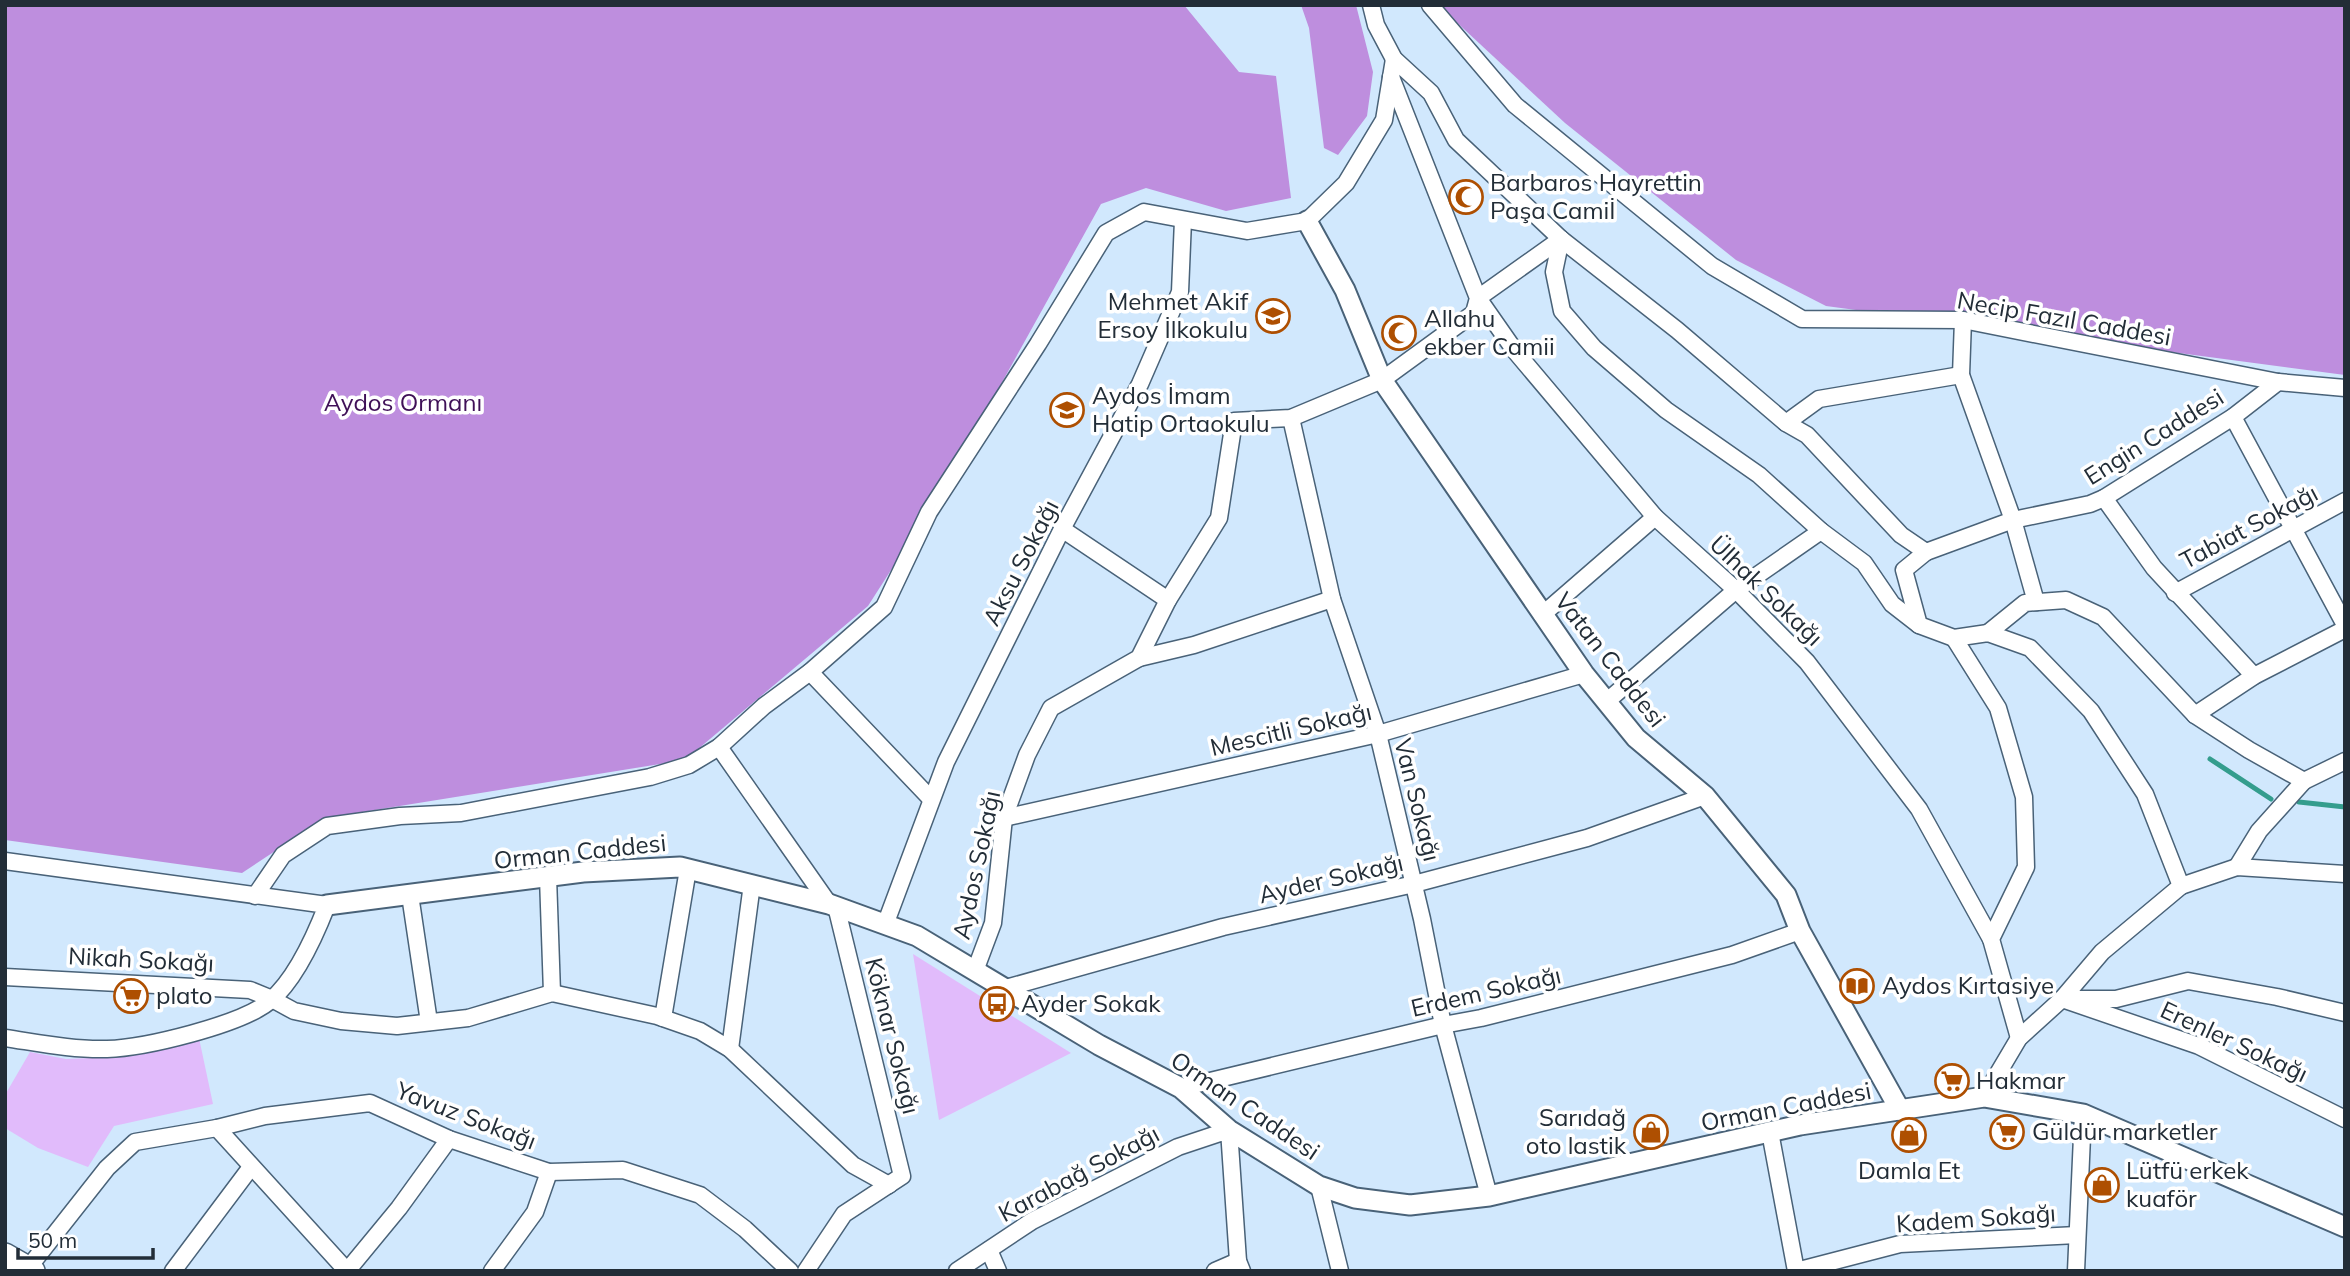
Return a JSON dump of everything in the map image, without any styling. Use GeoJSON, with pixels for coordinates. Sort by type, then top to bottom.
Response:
{"type":"FeatureCollection","features":[{"type":"Feature","properties":{"kind":"main road"},"geometry":{"type":"LineString","coordinates":[[5,1255],[31,1269]]}},
{"type":"Feature","properties":{"kind":"street"},"geometry":{"type":"LineString","coordinates":[[1371,5],[1376,25],[1394,59],[1431,93],[1456,139],[1561,239],[1676,330],[1786,423],[1807,435],[1901,535],[1926,552],[1904,570],[1919,625]]}},
{"type":"Feature","properties":{"kind":"street","name":"Necip Fazıl Caddesi"},"geometry":{"type":"LineString","coordinates":[[1430,5],[1515,106],[1712,266],[1802,319],[1963,320],[2278,382],[2345,388]]}},
{"type":"Feature","properties":{"kind":"street"},"geometry":{"type":"LineString","coordinates":[[254,896],[283,855],[327,826],[400,816],[461,813],[650,777],[689,765],[719,747],[764,706],[810,672],[884,607],[929,512],[1106,233],[1144,212],[1247,231],[1307,220],[1346,183],[1384,120],[1394,59]]}},
{"type":"Feature","properties":{"kind":"street","name":"Ülhak Sokağı"},"geometry":{"type":"LineString","coordinates":[[1391,77],[1478,298],[1515,351],[1655,517],[1736,590],[1807,662],[1919,809],[1991,939],[2020,1038]]}},
{"type":"Feature","properties":{"kind":"street","name":"Aksu Sokağı"},"geometry":{"type":"LineString","coordinates":[[886,925],[946,762],[1062,529],[1140,384],[1180,292],[1183,220]]}},
{"type":"Feature","properties":{"kind":"street","name":"Vatan Caddesi"},"geometry":{"type":"LineString","coordinates":[[1307,220],[1345,290],[1382,380],[1584,674],[1636,738],[1705,796],[1786,895],[1800,931],[1900,1110]]}},
{"type":"Feature","properties":{"kind":"street"},"geometry":{"type":"LineString","coordinates":[[1139,658],[1167,600],[1220,518],[1234,421],[1291,418],[1382,380],[1474,313],[1478,298],[1561,239]]}},
{"type":"Feature","properties":{"kind":"street"},"geometry":{"type":"LineString","coordinates":[[1561,239],[1555,272],[1562,311],[1594,348],[1666,410],[1759,475],[1821,531],[1864,562],[1892,604],[1919,625],[1954,638],[1988,634],[2030,648],[2091,711],[2145,794],[2181,886]]}},
{"type":"Feature","properties":{"kind":"street"},"geometry":{"type":"LineString","coordinates":[[1963,320],[1961,375],[2013,520],[2036,602]]}},
{"type":"Feature","properties":{"kind":"street"},"geometry":{"type":"LineString","coordinates":[[1786,423],[1819,400],[1961,375]]}},
{"type":"Feature","properties":{"kind":"street","name":"Engin Caddesi"},"geometry":{"type":"LineString","coordinates":[[1926,552],[2013,520],[2090,504],[2104,498],[2233,417],[2278,382]]}},
{"type":"Feature","properties":{"kind":"street"},"geometry":{"type":"LineString","coordinates":[[2196,715],[2253,676],[2345,627],[2233,417]]}},
{"type":"Feature","properties":{"kind":"street","name":"Van Sokağı"},"geometry":{"type":"LineString","coordinates":[[1291,418],[1332,599],[1378,734],[1414,884],[1443,1025],[1489,1196]]}},
{"type":"Feature","properties":{"kind":"street"},"geometry":{"type":"LineString","coordinates":[[2104,498],[2123,527],[2175,593],[2253,676]]}},
{"type":"Feature","properties":{"kind":"street","name":"Tabiat Sokağı"},"geometry":{"type":"LineString","coordinates":[[2175,593],[2345,501]]}},
{"type":"Feature","properties":{"kind":"street"},"geometry":{"type":"LineString","coordinates":[[1542,615],[1655,517]]}},
{"type":"Feature","properties":{"kind":"street"},"geometry":{"type":"LineString","coordinates":[[1062,529],[1167,600]]}},
{"type":"Feature","properties":{"kind":"street"},"geometry":{"type":"LineString","coordinates":[[1606,702],[1736,590],[1821,531]]}},
{"type":"Feature","properties":{"kind":"street","name":"Aydos Sokağı"},"geometry":{"type":"LineString","coordinates":[[975,971],[993,923],[1004,818],[1027,755],[1051,708],[1139,658],[1194,645],[1332,599]]}},
{"type":"Feature","properties":{"kind":"street"},"geometry":{"type":"LineString","coordinates":[[1988,634],[2025,603],[2066,600],[2103,617],[2196,715],[2249,750],[2304,781]]}},
{"type":"Feature","properties":{"kind":"street"},"geometry":{"type":"LineString","coordinates":[[1954,638],[1998,708],[2024,797],[2026,867],[1991,939]]}},
{"type":"Feature","properties":{"kind":"street"},"geometry":{"type":"LineString","coordinates":[[810,672],[931,799]]}},
{"type":"Feature","properties":{"kind":"street","name":"Mescitli Sokağı"},"geometry":{"type":"LineString","coordinates":[[1004,818],[1378,734],[1584,674]]}},
{"type":"Feature","properties":{"kind":"street"},"geometry":{"type":"LineString","coordinates":[[719,747],[832,905]]}},
{"type":"Feature","properties":{"kind":"street"},"geometry":{"type":"LineString","coordinates":[[2238,867],[2259,831],[2304,781],[2345,761]]}},
{"type":"Feature","properties":{"kind":"street","name":"Ayder Sokağı"},"geometry":{"type":"LineString","coordinates":[[1006,988],[1223,928],[1414,884],[1587,838],[1705,796]]}},
{"type":"Feature","properties":{"kind":"street","name":"Orman Caddesi"},"geometry":{"type":"LineString","coordinates":[[5,861],[327,905],[548,877],[680,867],[752,884],[832,905],[917,936],[1099,1045],[1181,1087],[1229,1130],[1319,1186],[1355,1198],[1410,1205],[1489,1196],[1800,1125],[1984,1097],[2083,1114],[2345,1227]]}},
{"type":"Feature","properties":{"kind":"street"},"geometry":{"type":"LineString","coordinates":[[1984,1097],[2020,1038],[2062,999],[2102,952],[2181,886],[2238,867],[2345,874]]}},
{"type":"Feature","properties":{"kind":"street"},"geometry":{"type":"LineString","coordinates":[[663,1018],[688,869]]}},
{"type":"Feature","properties":{"kind":"street"},"geometry":{"type":"LineString","coordinates":[[548,877],[552,993],[663,1018],[700,1031],[730,1049],[853,1165],[895,1180]]}},
{"type":"Feature","properties":{"kind":"street"},"geometry":{"type":"LineString","coordinates":[[730,1049],[752,884]]}},
{"type":"Feature","properties":{"kind":"street"},"geometry":{"type":"LineString","coordinates":[[410,895],[429,1022]]}},
{"type":"Feature","properties":{"kind":"street"},"geometry":{"type":"LineString","coordinates":[[5,1038],[91,1049],[128,1047],[239,1018],[272,999],[285,985],[313,938],[327,905]]}},
{"type":"Feature","properties":{"kind":"street","name":"Köknar Sokağı"},"geometry":{"type":"LineString","coordinates":[[832,905],[895,1180]]}},
{"type":"Feature","properties":{"kind":"street","name":"Erdem Sokağı"},"geometry":{"type":"LineString","coordinates":[[1181,1087],[1732,955],[1800,931]]}},
{"type":"Feature","properties":{"kind":"street","name":"Nikah Sokağı"},"geometry":{"type":"LineString","coordinates":[[5,977],[250,990],[294,1012],[341,1021],[397,1026],[468,1018],[552,993]]}},
{"type":"Feature","properties":{"kind":"street"},"geometry":{"type":"LineString","coordinates":[[2062,999],[2116,999],[2189,981],[2345,1013]]}},
{"type":"Feature","properties":{"kind":"street","name":"Erenler Sokağı"},"geometry":{"type":"LineString","coordinates":[[2062,999],[2199,1046],[2345,1119]]}},
{"type":"Feature","properties":{"kind":"street","name":"Yavuz Sokağı"},"geometry":{"type":"LineString","coordinates":[[31,1269],[107,1168],[135,1142],[217,1128],[265,1115],[370,1102],[449,1139],[550,1172],[623,1170],[700,1195],[745,1229],[790,1271]]}},
{"type":"Feature","properties":{"kind":"street"},"geometry":{"type":"LineString","coordinates":[[2076,1271],[2083,1114]]}},
{"type":"Feature","properties":{"kind":"street"},"geometry":{"type":"LineString","coordinates":[[217,1128],[347,1271],[399,1208],[449,1139]]}},
{"type":"Feature","properties":{"kind":"street"},"geometry":{"type":"LineString","coordinates":[[1215,1271],[1240,1266],[1229,1130]]}},
{"type":"Feature","properties":{"kind":"street","name":"Karabağ Sokağı"},"geometry":{"type":"LineString","coordinates":[[957,1271],[1032,1221],[1178,1147],[1229,1130]]}},
{"type":"Feature","properties":{"kind":"street"},"geometry":{"type":"LineString","coordinates":[[1770,1132],[1796,1271]]}},
{"type":"Feature","properties":{"kind":"street"},"geometry":{"type":"LineString","coordinates":[[173,1271],[251,1167]]}},
{"type":"Feature","properties":{"kind":"street"},"geometry":{"type":"LineString","coordinates":[[492,1271],[534,1212],[550,1172]]}},
{"type":"Feature","properties":{"kind":"street"},"geometry":{"type":"LineString","coordinates":[[806,1271],[844,1214],[895,1180]]}},
{"type":"Feature","properties":{"kind":"street"},"geometry":{"type":"LineString","coordinates":[[1319,1186],[1339,1271]]}},
{"type":"Feature","properties":{"kind":"street","name":"Kadem Sokağı"},"geometry":{"type":"LineString","coordinates":[[1796,1271],[1900,1244],[2077,1235]]}},
{"type":"Feature","properties":{"kind":"street"},"geometry":{"type":"LineString","coordinates":[[989,1250],[998,1271]]}},
{"type":"Feature","properties":{"kind":"shaded area"},"geometry":{"type":"Polygon","coordinates":[[[913,954],[1071,1053],[939,1120],[913,954]]]}},
{"type":"Feature","properties":{"kind":"shaded area"},"geometry":{"type":"Polygon","coordinates":[[[199,1038],[213,1104],[114,1126],[88,1167],[38,1148],[5,1128],[5,1095],[30,1052],[66,1059],[115,1057],[199,1038]]]}},
{"type":"Feature","properties":{"kind":"green space","name":"Aydos Ormanı"},"geometry":{"type":"Polygon","coordinates":[[[5,5],[1184,5],[1239,72],[1276,76],[1291,198],[1226,211],[1146,188],[1101,204],[941,492],[868,606],[685,760],[325,818],[242,873],[5,840],[5,5]]]}},
{"type":"Feature","properties":{"kind":"green space"},"geometry":{"type":"Polygon","coordinates":[[[1301,5],[1356,5],[1373,72],[1367,116],[1338,155],[1324,148],[1309,28],[1301,5]]]}},
{"type":"Feature","properties":{"kind":"green space"},"geometry":{"type":"Polygon","coordinates":[[[1438,5],[2345,5],[2345,375],[1826,306],[1736,260],[1565,123],[1438,5]]]}},
{"type":"Feature","properties":{"kind":"waterway"},"geometry":{"type":"LineString","coordinates":[[2210,759],[2271,799]]}},
{"type":"Feature","properties":{"kind":"waterway"},"geometry":{"type":"LineString","coordinates":[[2299,802],[2345,807]]}},
{"type":"Feature","properties":{"kind":"place","name":"Barbaros Hayrettin Paşa Camiİ"},"geometry":{"type":"Point","coordinates":[1466,197]}},
{"type":"Feature","properties":{"kind":"place","name":"Mehmet Akif Ersoy İlkokulu"},"geometry":{"type":"Point","coordinates":[1273,316]}},
{"type":"Feature","properties":{"kind":"place","name":"Allahu ekber Camii"},"geometry":{"type":"Point","coordinates":[1399,333]}},
{"type":"Feature","properties":{"kind":"place","name":"Aydos İmam Hatip Ortaokulu"},"geometry":{"type":"Point","coordinates":[1067,410]}},
{"type":"Feature","properties":{"kind":"place","name":"Aydos Kırtasiye"},"geometry":{"type":"Point","coordinates":[1857,986]}},
{"type":"Feature","properties":{"kind":"place","name":"plato"},"geometry":{"type":"Point","coordinates":[131,996]}},
{"type":"Feature","properties":{"kind":"place","name":"Ayder Sokak"},"geometry":{"type":"Point","coordinates":[997,1004]}},
{"type":"Feature","properties":{"kind":"place","name":"Hakmar"},"geometry":{"type":"Point","coordinates":[1952,1081]}},
{"type":"Feature","properties":{"kind":"place","name":"Sarıdağ oto lastik"},"geometry":{"type":"Point","coordinates":[1651,1132]}},
{"type":"Feature","properties":{"kind":"place","name":"Güldür marketler"},"geometry":{"type":"Point","coordinates":[2007,1132]}},
{"type":"Feature","properties":{"kind":"place","name":"Damla Et"},"geometry":{"type":"Point","coordinates":[1909,1135]}},
{"type":"Feature","properties":{"kind":"place","name":"Lütfü erkek kuaför"},"geometry":{"type":"Point","coordinates":[2102,1185]}}]}
